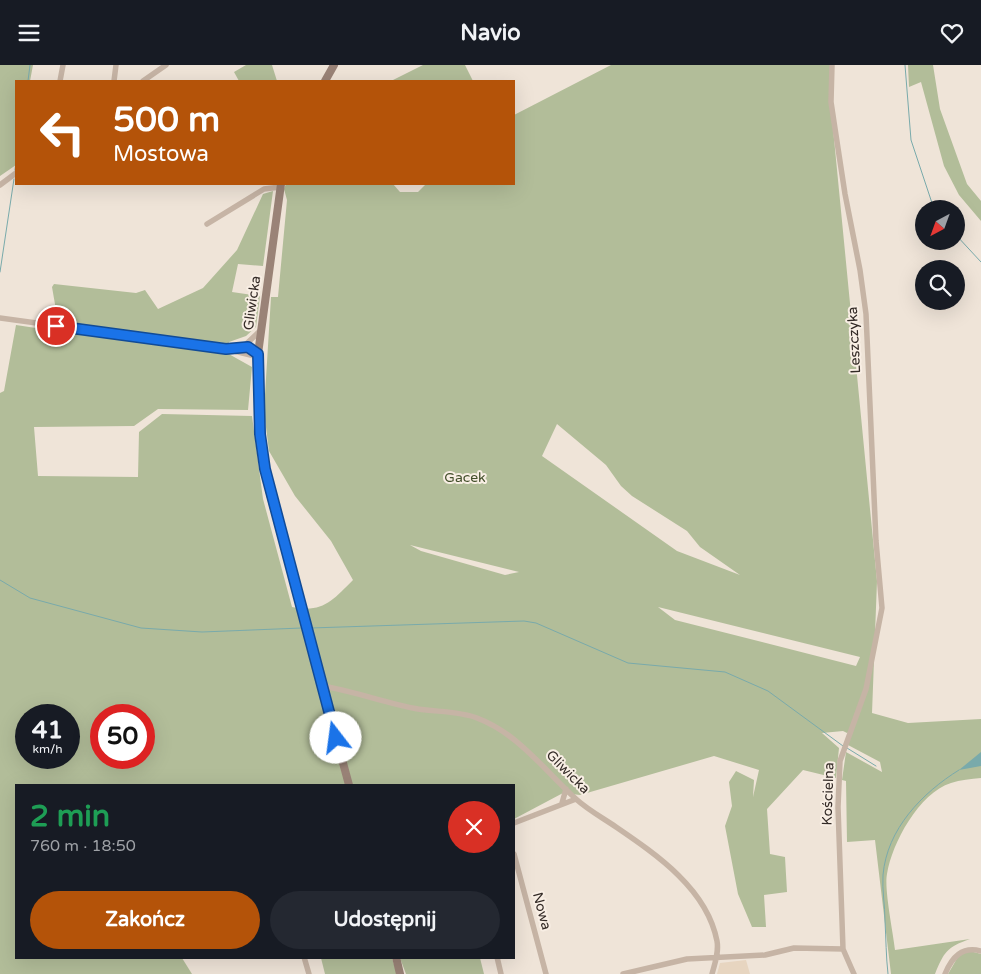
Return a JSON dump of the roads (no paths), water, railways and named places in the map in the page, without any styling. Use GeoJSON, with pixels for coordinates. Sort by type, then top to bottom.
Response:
{"type":"FeatureCollection","features":[{"type":"Feature","properties":{"kind":"main road"},"geometry":{"type":"LineString","coordinates":[[326,80],[334,65]]}},
{"type":"Feature","properties":{"kind":"main road","name":"Gliwicka"},"geometry":{"type":"LineString","coordinates":[[281,185],[258,356],[260,434],[265,469],[349,784]]}},
{"type":"Feature","properties":{"kind":"main road"},"geometry":{"type":"LineString","coordinates":[[396,959],[400,974]]}},
{"type":"Feature","properties":{"kind":"street"},"geometry":{"type":"LineString","coordinates":[[60,80],[62,65]]}},
{"type":"Feature","properties":{"kind":"street"},"geometry":{"type":"LineString","coordinates":[[114,80],[116,65]]}},
{"type":"Feature","properties":{"kind":"street"},"geometry":{"type":"LineString","coordinates":[[144,80],[166,65]]}},
{"type":"Feature","properties":{"kind":"street","name":"Leszczyka"},"geometry":{"type":"LineString","coordinates":[[832,65],[831,102],[866,314],[869,409],[882,616]]}},
{"type":"Feature","properties":{"kind":"street"},"geometry":{"type":"LineString","coordinates":[[0,185],[15,174]]}},
{"type":"Feature","properties":{"kind":"street"},"geometry":{"type":"LineString","coordinates":[[207,224],[264,189],[281,185]]}},
{"type":"Feature","properties":{"kind":"street"},"geometry":{"type":"LineString","coordinates":[[0,318],[226,349],[258,356]]}},
{"type":"Feature","properties":{"kind":"street"},"geometry":{"type":"LineString","coordinates":[[243,347],[261,331]]}},
{"type":"Feature","properties":{"kind":"street"},"geometry":{"type":"LineString","coordinates":[[226,349],[243,347],[255,350],[258,356]]}},
{"type":"Feature","properties":{"kind":"street","name":"Kościelna"},"geometry":{"type":"LineString","coordinates":[[843,949],[838,807],[844,746],[866,689],[882,616]]}},
{"type":"Feature","properties":{"kind":"street","name":"Gliwicka"},"geometry":{"type":"LineString","coordinates":[[322,686],[417,709],[476,717],[513,739],[531,753],[576,799],[669,865],[683,880],[700,902],[712,923],[717,942],[712,974]]}},
{"type":"Feature","properties":{"kind":"street"},"geometry":{"type":"LineString","coordinates":[[562,803],[566,789]]}},
{"type":"Feature","properties":{"kind":"street"},"geometry":{"type":"LineString","coordinates":[[515,823],[576,799]]}},
{"type":"Feature","properties":{"kind":"street","name":"Nowa"},"geometry":{"type":"LineString","coordinates":[[515,858],[546,974]]}},
{"type":"Feature","properties":{"kind":"street"},"geometry":{"type":"LineString","coordinates":[[623,974],[687,959],[765,955],[794,948],[843,949],[854,974]]}},
{"type":"Feature","properties":{"kind":"street"},"geometry":{"type":"LineString","coordinates":[[945,974],[950,962],[958,953],[971,949],[981,951]]}},
{"type":"Feature","properties":{"kind":"street"},"geometry":{"type":"LineString","coordinates":[[304,959],[308,974]]}},
{"type":"Feature","properties":{"kind":"street"},"geometry":{"type":"LineString","coordinates":[[497,959],[501,974]]}},
{"type":"Feature","properties":{"kind":"water"},"geometry":{"type":"Polygon","coordinates":[[[981,752],[981,766],[959,770],[981,752]]]}},
{"type":"Feature","properties":{"kind":"waterway"},"geometry":{"type":"LineString","coordinates":[[28,80],[30,65]]}},
{"type":"Feature","properties":{"kind":"waterway"},"geometry":{"type":"LineString","coordinates":[[905,65],[911,140],[931,200]]}},
{"type":"Feature","properties":{"kind":"waterway"},"geometry":{"type":"LineString","coordinates":[[0,272],[14,179]]}},
{"type":"Feature","properties":{"kind":"waterway"},"geometry":{"type":"LineString","coordinates":[[965,245],[981,262]]}},
{"type":"Feature","properties":{"kind":"waterway"},"geometry":{"type":"LineString","coordinates":[[0,580],[30,598],[141,628],[202,632],[302,628]]}},
{"type":"Feature","properties":{"kind":"waterway"},"geometry":{"type":"LineString","coordinates":[[311,628],[524,621],[536,623],[628,663],[725,672],[768,691],[843,746]]}},
{"type":"Feature","properties":{"kind":"waterway"},"geometry":{"type":"LineString","coordinates":[[847,748],[876,766]]}},
{"type":"Feature","properties":{"kind":"waterway"},"geometry":{"type":"LineString","coordinates":[[888,974],[883,875],[891,842],[899,828],[920,801],[945,779],[959,770]]}},
{"type":"Feature","properties":{"kind":"park label","name":"Gacek"},"geometry":{"type":"Point","coordinates":[465,477]}}]}
